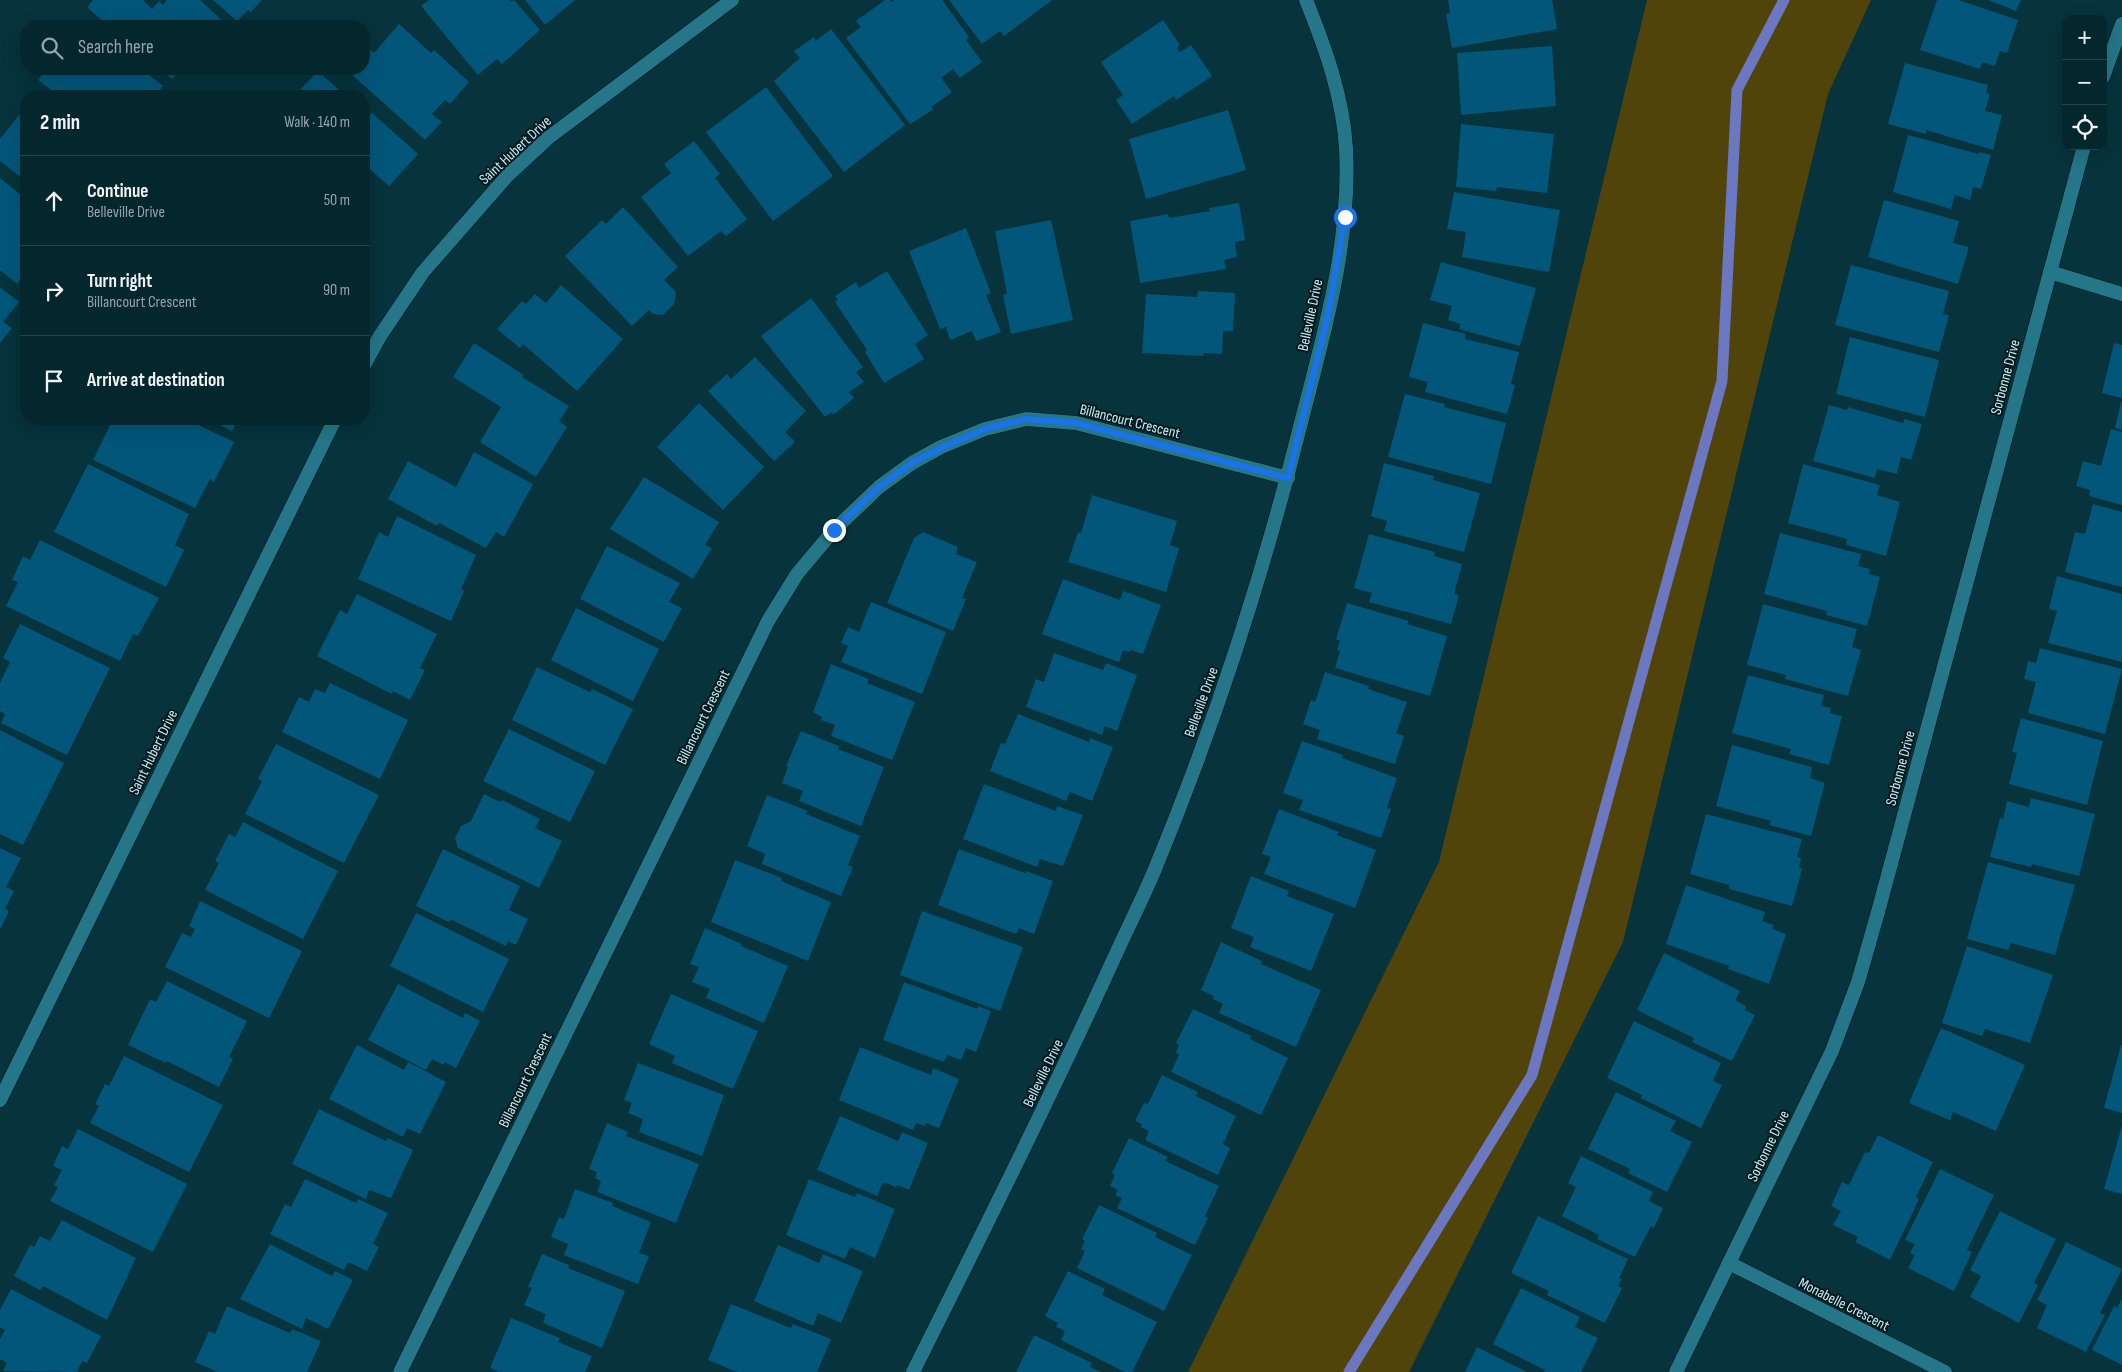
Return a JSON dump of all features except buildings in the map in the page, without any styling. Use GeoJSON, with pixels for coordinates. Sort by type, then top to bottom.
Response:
{"type":"FeatureCollection","features":[{"type":"Feature","properties":{"kind":"street","name":"Saint Hubert Drive"},"geometry":{"type":"LineString","coordinates":[[370,354],[380,336],[424,272],[508,176],[548,138],[732,0]]}},
{"type":"Feature","properties":{"kind":"street","name":"Belleville Drive"},"geometry":{"type":"LineString","coordinates":[[913,1372],[1069,1059],[1154,872],[1218,704],[1256,592],[1288,478],[1328,315],[1345,217],[1346,146],[1337,94],[1325,47],[1306,0]]}},
{"type":"Feature","properties":{"kind":"street"},"geometry":{"type":"LineString","coordinates":[[2107,66],[2122,24]]}},
{"type":"Feature","properties":{"kind":"street","name":"Sorbonne Drive"},"geometry":{"type":"LineString","coordinates":[[1676,1372],[1832,1051],[1858,982],[2083,150]]}},
{"type":"Feature","properties":{"kind":"street"},"geometry":{"type":"LineString","coordinates":[[2050,272],[2122,294]]}},
{"type":"Feature","properties":{"kind":"street","name":"Billancourt Crescent"},"geometry":{"type":"LineString","coordinates":[[400,1372],[768,621],[797,574],[834,530],[879,487],[912,463],[985,429],[1026,419],[1076,423],[1288,478]]}},
{"type":"Feature","properties":{"kind":"street","name":"Saint Hubert Drive"},"geometry":{"type":"LineString","coordinates":[[0,1100],[333,425]]}},
{"type":"Feature","properties":{"kind":"street","name":"Monabelle Crescent"},"geometry":{"type":"LineString","coordinates":[[1729,1263],[1945,1372]]}},
{"type":"Feature","properties":{"kind":"shaded area"},"geometry":{"type":"Polygon","coordinates":[[[1647,0],[1871,0],[1828,94],[1623,942],[1409,1372],[1188,1372],[1439,862],[1647,0]]]}},
{"type":"Feature","properties":{"kind":"waterway"},"geometry":{"type":"LineString","coordinates":[[1349,1372],[1532,1075],[1722,381],[1737,90],[1784,0]]}},
{"type":"Feature","properties":{"kind":"route"},"geometry":{"type":"LineString","coordinates":[[834,530],[879,487],[912,463],[985,429],[1026,419],[1076,423],[1288,478],[1328,315],[1345,217]]}}]}
